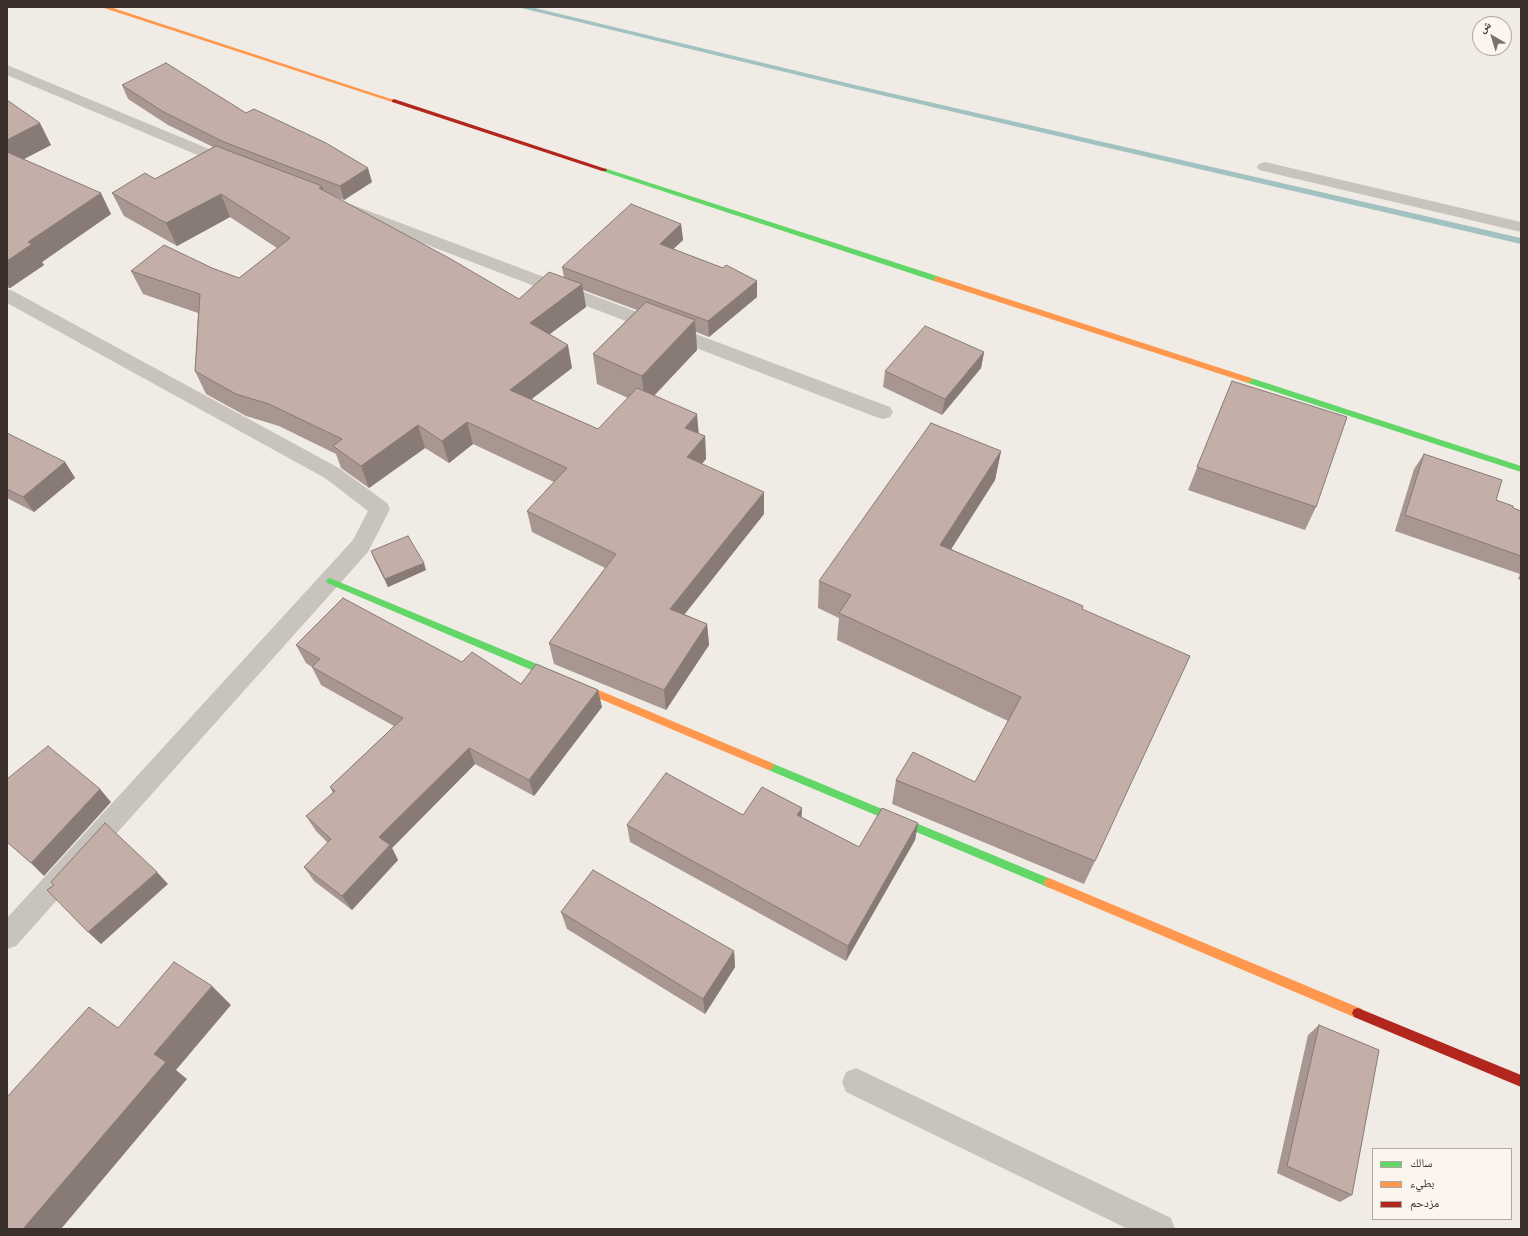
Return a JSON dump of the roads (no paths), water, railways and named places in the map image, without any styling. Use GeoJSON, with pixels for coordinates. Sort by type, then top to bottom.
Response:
{"type":"FeatureCollection","features":[{"type":"Feature","properties":{"kind":"street"},"geometry":{"type":"LineString","coordinates":[[104,7],[1521,469]]}},
{"type":"Feature","properties":{"kind":"street"},"geometry":{"type":"LineString","coordinates":[[7,70],[244,168]]}},
{"type":"Feature","properties":{"kind":"street"},"geometry":{"type":"LineString","coordinates":[[1265,167],[1521,227]]}},
{"type":"Feature","properties":{"kind":"street"},"geometry":{"type":"LineString","coordinates":[[333,202],[883,412]]}},
{"type":"Feature","properties":{"kind":"street"},"geometry":{"type":"LineString","coordinates":[[7,295],[332,473],[380,509],[361,546],[7,938]]}},
{"type":"Feature","properties":{"kind":"street"},"geometry":{"type":"LineString","coordinates":[[330,581],[1521,1081]]}},
{"type":"Feature","properties":{"kind":"street"},"geometry":{"type":"LineString","coordinates":[[856,1082],[1160,1229]]}},
{"type":"Feature","properties":{"kind":"waterway"},"geometry":{"type":"LineString","coordinates":[[521,7],[855,87],[1521,241]]}}]}
